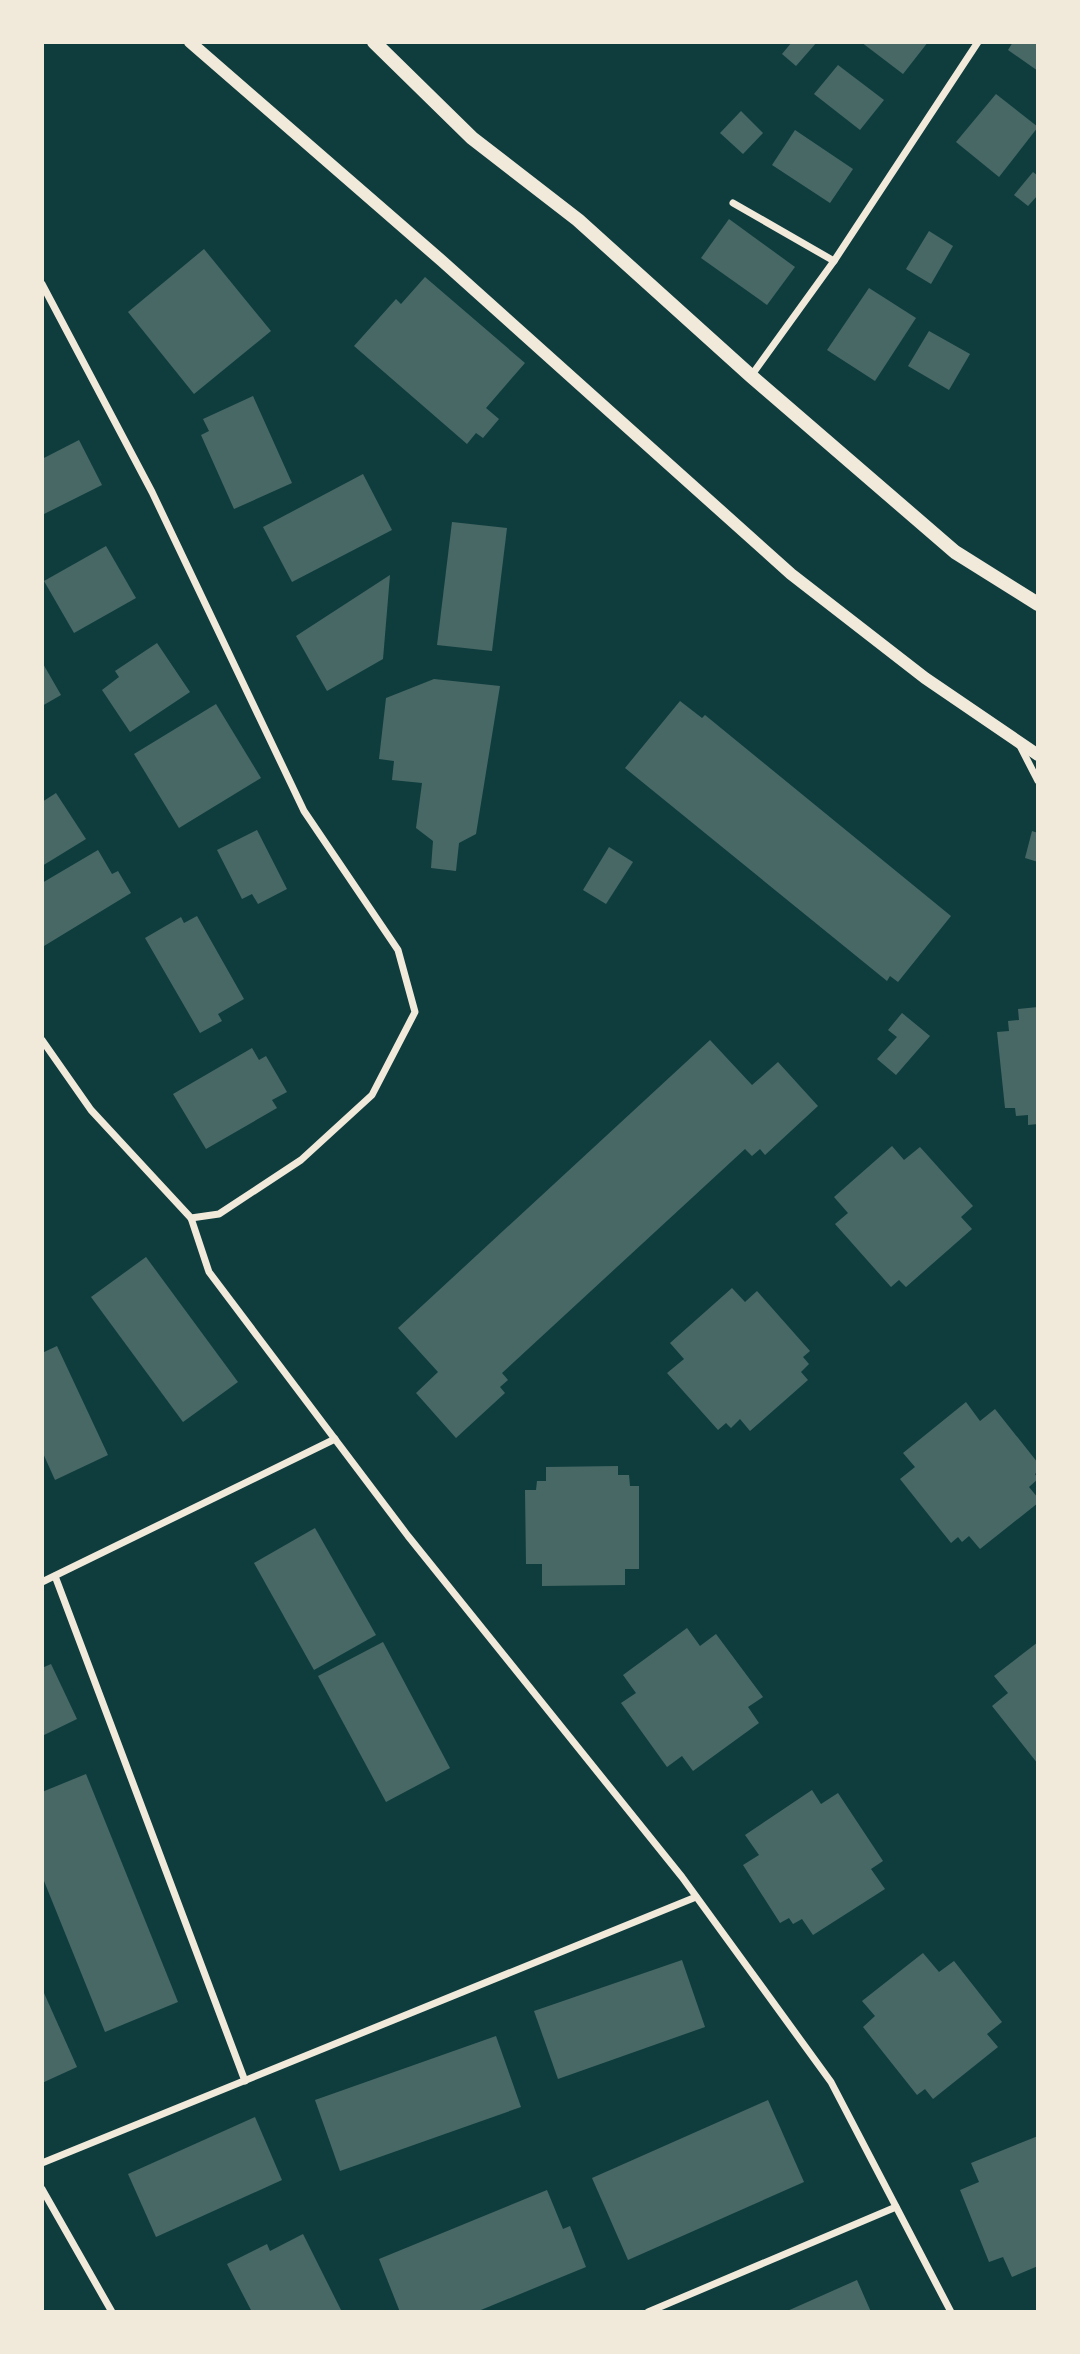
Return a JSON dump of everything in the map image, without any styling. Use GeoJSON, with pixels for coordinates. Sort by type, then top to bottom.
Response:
{"type":"FeatureCollection","features":[{"type":"Feature","properties":{"kind":"main road"},"geometry":{"type":"LineString","coordinates":[[374,42],[472,138],[578,220],[751,376],[955,552],[1038,604]]}},
{"type":"Feature","properties":{"kind":"street"},"geometry":{"type":"LineString","coordinates":[[190,42],[442,261],[791,574],[925,678],[1038,755]]}},
{"type":"Feature","properties":{"kind":"street"},"geometry":{"type":"LineString","coordinates":[[751,376],[834,261],[978,42]]}},
{"type":"Feature","properties":{"kind":"street"},"geometry":{"type":"LineString","coordinates":[[733,203],[834,261]]}},
{"type":"Feature","properties":{"kind":"street"},"geometry":{"type":"LineString","coordinates":[[42,284],[152,492],[304,811],[398,950],[415,1012],[372,1095],[301,1160],[219,1214],[191,1219]]}},
{"type":"Feature","properties":{"kind":"street"},"geometry":{"type":"LineString","coordinates":[[1018,741],[1038,781]]}},
{"type":"Feature","properties":{"kind":"street"},"geometry":{"type":"LineString","coordinates":[[42,1040],[92,1110],[191,1219],[209,1272],[417,1547],[696,1897],[831,2082],[951,2312]]}},
{"type":"Feature","properties":{"kind":"street"},"geometry":{"type":"LineString","coordinates":[[42,1582],[335,1439]]}},
{"type":"Feature","properties":{"kind":"street"},"geometry":{"type":"LineString","coordinates":[[55,1576],[245,2081]]}},
{"type":"Feature","properties":{"kind":"street"},"geometry":{"type":"LineString","coordinates":[[42,2164],[696,1897]]}},
{"type":"Feature","properties":{"kind":"street"},"geometry":{"type":"LineString","coordinates":[[42,2189],[112,2312]]}},
{"type":"Feature","properties":{"kind":"street"},"geometry":{"type":"LineString","coordinates":[[648,2312],[896,2207]]}},
{"type":"Feature","properties":{"kind":"building"},"geometry":{"type":"Polygon","coordinates":[[[792,42],[817,42],[796,66],[782,54],[792,42]]]}},
{"type":"Feature","properties":{"kind":"building"},"geometry":{"type":"Polygon","coordinates":[[[861,42],[928,42],[903,74],[861,42]]]}},
{"type":"Feature","properties":{"kind":"building"},"geometry":{"type":"Polygon","coordinates":[[[1013,42],[1038,42],[1038,71],[1008,50],[1013,42]]]}},
{"type":"Feature","properties":{"kind":"building"},"geometry":{"type":"Polygon","coordinates":[[[838,65],[884,100],[860,130],[814,94],[838,65]]]}},
{"type":"Feature","properties":{"kind":"building"},"geometry":{"type":"Polygon","coordinates":[[[996,94],[1038,127],[999,177],[956,142],[996,94]]]}},
{"type":"Feature","properties":{"kind":"building"},"geometry":{"type":"Polygon","coordinates":[[[741,111],[763,133],[743,154],[720,133],[741,111]]]}},
{"type":"Feature","properties":{"kind":"building"},"geometry":{"type":"Polygon","coordinates":[[[795,130],[853,169],[830,203],[772,165],[795,130]]]}},
{"type":"Feature","properties":{"kind":"building"},"geometry":{"type":"Polygon","coordinates":[[[1033,172],[1038,176],[1038,195],[1028,206],[1014,195],[1033,172]]]}},
{"type":"Feature","properties":{"kind":"building"},"geometry":{"type":"Polygon","coordinates":[[[729,219],[795,267],[767,305],[701,258],[729,219]]]}},
{"type":"Feature","properties":{"kind":"building"},"geometry":{"type":"Polygon","coordinates":[[[929,231],[953,246],[931,284],[906,269],[929,231]]]}},
{"type":"Feature","properties":{"kind":"building"},"geometry":{"type":"Polygon","coordinates":[[[204,249],[271,331],[194,394],[128,312],[204,249]]]}},
{"type":"Feature","properties":{"kind":"building"},"geometry":{"type":"Polygon","coordinates":[[[425,277],[525,363],[486,408],[499,419],[483,438],[476,433],[467,444],[354,346],[396,299],[401,304],[425,277]]]}},
{"type":"Feature","properties":{"kind":"building"},"geometry":{"type":"Polygon","coordinates":[[[869,288],[916,318],[875,381],[827,350],[869,288]]]}},
{"type":"Feature","properties":{"kind":"building"},"geometry":{"type":"Polygon","coordinates":[[[929,331],[970,354],[949,390],[908,366],[929,331]]]}},
{"type":"Feature","properties":{"kind":"building"},"geometry":{"type":"Polygon","coordinates":[[[253,396],[292,483],[234,509],[201,435],[209,431],[203,419],[253,396]]]}},
{"type":"Feature","properties":{"kind":"building"},"geometry":{"type":"Polygon","coordinates":[[[79,440],[102,485],[42,515],[42,459],[79,440]]]}},
{"type":"Feature","properties":{"kind":"building"},"geometry":{"type":"Polygon","coordinates":[[[363,474],[392,530],[292,582],[263,527],[363,474]]]}},
{"type":"Feature","properties":{"kind":"building"},"geometry":{"type":"Polygon","coordinates":[[[452,522],[507,528],[492,651],[437,645],[452,522]]]}},
{"type":"Feature","properties":{"kind":"building"},"geometry":{"type":"Polygon","coordinates":[[[106,546],[136,598],[74,633],[44,581],[106,546]]]}},
{"type":"Feature","properties":{"kind":"building"},"geometry":{"type":"Polygon","coordinates":[[[390,575],[383,659],[327,691],[296,636],[390,575]]]}},
{"type":"Feature","properties":{"kind":"building"},"geometry":{"type":"Polygon","coordinates":[[[157,643],[190,692],[130,732],[102,690],[119,677],[115,671],[157,643]]]}},
{"type":"Feature","properties":{"kind":"building"},"geometry":{"type":"Polygon","coordinates":[[[42,662],[61,695],[42,706],[42,662]]]}},
{"type":"Feature","properties":{"kind":"building"},"geometry":{"type":"Polygon","coordinates":[[[434,679],[500,686],[476,834],[459,843],[456,871],[431,868],[433,841],[416,828],[422,783],[392,780],[394,761],[379,759],[386,698],[434,679]]]}},
{"type":"Feature","properties":{"kind":"building"},"geometry":{"type":"Polygon","coordinates":[[[680,701],[702,718],[705,715],[951,916],[898,982],[890,976],[887,981],[625,768],[680,701]]]}},
{"type":"Feature","properties":{"kind":"building"},"geometry":{"type":"Polygon","coordinates":[[[216,704],[261,778],[179,828],[134,754],[216,704]]]}},
{"type":"Feature","properties":{"kind":"building"},"geometry":{"type":"Polygon","coordinates":[[[56,793],[86,839],[42,866],[42,802],[56,793]]]}},
{"type":"Feature","properties":{"kind":"building"},"geometry":{"type":"Polygon","coordinates":[[[257,830],[287,889],[258,904],[252,894],[242,899],[217,850],[257,830]]]}},
{"type":"Feature","properties":{"kind":"building"},"geometry":{"type":"Polygon","coordinates":[[[1032,831],[1038,833],[1038,862],[1025,858],[1032,831]]]}},
{"type":"Feature","properties":{"kind":"building"},"geometry":{"type":"Polygon","coordinates":[[[609,847],[633,862],[606,904],[583,890],[609,847]]]}},
{"type":"Feature","properties":{"kind":"building"},"geometry":{"type":"Polygon","coordinates":[[[98,850],[112,874],[118,871],[131,893],[44,946],[42,883],[98,850]]]}},
{"type":"Feature","properties":{"kind":"building"},"geometry":{"type":"Polygon","coordinates":[[[197,916],[244,999],[218,1014],[222,1021],[200,1033],[145,938],[181,917],[184,923],[197,916]]]}},
{"type":"Feature","properties":{"kind":"building"},"geometry":{"type":"Polygon","coordinates":[[[1038,1007],[1038,1124],[1028,1125],[1028,1115],[1016,1116],[1015,1108],[1005,1108],[997,1032],[1009,1031],[1008,1021],[1019,1020],[1018,1009],[1038,1007]]]}},
{"type":"Feature","properties":{"kind":"building"},"geometry":{"type":"Polygon","coordinates":[[[902,1013],[930,1036],[896,1075],[877,1059],[897,1037],[888,1030],[902,1013]]]}},
{"type":"Feature","properties":{"kind":"building"},"geometry":{"type":"Polygon","coordinates":[[[710,1040],[752,1085],[778,1062],[818,1106],[765,1155],[760,1149],[752,1156],[745,1149],[502,1373],[508,1380],[500,1387],[505,1393],[456,1438],[416,1393],[438,1372],[398,1328],[710,1040]]]}},
{"type":"Feature","properties":{"kind":"building"},"geometry":{"type":"Polygon","coordinates":[[[252,1048],[259,1060],[266,1056],[287,1092],[272,1100],[277,1108],[206,1149],[173,1094],[252,1048]]]}},
{"type":"Feature","properties":{"kind":"building"},"geometry":{"type":"Polygon","coordinates":[[[892,1146],[904,1160],[920,1147],[973,1206],[961,1217],[972,1229],[906,1287],[899,1280],[891,1287],[835,1224],[848,1213],[834,1197],[892,1146]]]}},
{"type":"Feature","properties":{"kind":"building"},"geometry":{"type":"Polygon","coordinates":[[[146,1257],[238,1382],[183,1422],[91,1297],[146,1257]]]}},
{"type":"Feature","properties":{"kind":"building"},"geometry":{"type":"Polygon","coordinates":[[[732,1288],[745,1302],[757,1291],[810,1351],[803,1357],[809,1364],[801,1372],[808,1380],[750,1431],[740,1419],[731,1428],[726,1423],[718,1430],[667,1373],[684,1359],[670,1343],[732,1288]]]}},
{"type":"Feature","properties":{"kind":"building"},"geometry":{"type":"Polygon","coordinates":[[[57,1346],[108,1455],[55,1480],[42,1451],[42,1353],[57,1346]]]}},
{"type":"Feature","properties":{"kind":"building"},"geometry":{"type":"Polygon","coordinates":[[[966,1402],[980,1421],[995,1409],[1038,1463],[1038,1471],[1035,1474],[1038,1479],[1029,1487],[1038,1498],[1038,1503],[980,1549],[969,1536],[962,1542],[958,1537],[951,1543],[900,1479],[915,1467],[903,1453],[966,1402]]]}},
{"type":"Feature","properties":{"kind":"building"},"geometry":{"type":"Polygon","coordinates":[[[618,1466],[618,1475],[629,1475],[630,1486],[639,1486],[639,1569],[625,1569],[625,1585],[542,1586],[542,1564],[526,1564],[525,1490],[536,1490],[537,1481],[546,1481],[546,1467],[618,1466]]]}},
{"type":"Feature","properties":{"kind":"building"},"geometry":{"type":"Polygon","coordinates":[[[315,1528],[376,1635],[314,1670],[254,1563],[315,1528]]]}},
{"type":"Feature","properties":{"kind":"building"},"geometry":{"type":"Polygon","coordinates":[[[687,1628],[700,1646],[716,1634],[763,1697],[748,1707],[759,1723],[693,1771],[682,1756],[667,1767],[621,1703],[636,1693],[623,1675],[687,1628]]]}},
{"type":"Feature","properties":{"kind":"building"},"geometry":{"type":"Polygon","coordinates":[[[383,1642],[450,1768],[386,1802],[318,1676],[383,1642]]]}},
{"type":"Feature","properties":{"kind":"building"},"geometry":{"type":"Polygon","coordinates":[[[1038,1642],[1038,1764],[992,1706],[1008,1693],[994,1676],[1038,1642]]]}},
{"type":"Feature","properties":{"kind":"building"},"geometry":{"type":"Polygon","coordinates":[[[51,1664],[77,1719],[42,1736],[42,1668],[51,1664]]]}},
{"type":"Feature","properties":{"kind":"building"},"geometry":{"type":"Polygon","coordinates":[[[86,1774],[178,2002],[105,2032],[42,1876],[42,1792],[86,1774]]]}},
{"type":"Feature","properties":{"kind":"building"},"geometry":{"type":"Polygon","coordinates":[[[812,1790],[821,1804],[838,1793],[883,1861],[871,1869],[885,1889],[813,1935],[802,1919],[793,1924],[789,1918],[780,1923],[743,1865],[759,1855],[745,1835],[812,1790]]]}},
{"type":"Feature","properties":{"kind":"building"},"geometry":{"type":"Polygon","coordinates":[[[923,1953],[939,1972],[954,1961],[1002,2022],[987,2034],[998,2047],[933,2099],[925,2089],[917,2095],[863,2027],[875,2016],[862,2001],[923,1953]]]}},
{"type":"Feature","properties":{"kind":"building"},"geometry":{"type":"Polygon","coordinates":[[[682,1960],[705,2027],[558,2079],[534,2011],[682,1960]]]}},
{"type":"Feature","properties":{"kind":"building"},"geometry":{"type":"Polygon","coordinates":[[[44,1993],[77,2067],[42,2083],[42,1994],[44,1993]]]}},
{"type":"Feature","properties":{"kind":"building"},"geometry":{"type":"Polygon","coordinates":[[[496,2036],[521,2107],[340,2171],[315,2100],[496,2036]]]}},
{"type":"Feature","properties":{"kind":"building"},"geometry":{"type":"Polygon","coordinates":[[[768,2100],[804,2182],[628,2260],[592,2178],[768,2100]]]}},
{"type":"Feature","properties":{"kind":"building"},"geometry":{"type":"Polygon","coordinates":[[[255,2117],[282,2180],[156,2237],[128,2174],[255,2117]]]}},
{"type":"Feature","properties":{"kind":"building"},"geometry":{"type":"Polygon","coordinates":[[[1038,2136],[1038,2266],[1012,2277],[1003,2257],[989,2262],[960,2190],[979,2182],[971,2163],[1038,2136]]]}},
{"type":"Feature","properties":{"kind":"building"},"geometry":{"type":"Polygon","coordinates":[[[547,2190],[563,2229],[570,2226],[586,2267],[476,2312],[400,2312],[379,2259],[547,2190]]]}},
{"type":"Feature","properties":{"kind":"building"},"geometry":{"type":"Polygon","coordinates":[[[303,2234],[342,2312],[252,2312],[227,2264],[267,2244],[270,2251],[303,2234]]]}},
{"type":"Feature","properties":{"kind":"building"},"geometry":{"type":"Polygon","coordinates":[[[857,2280],[871,2312],[785,2312],[857,2280]]]}}]}
